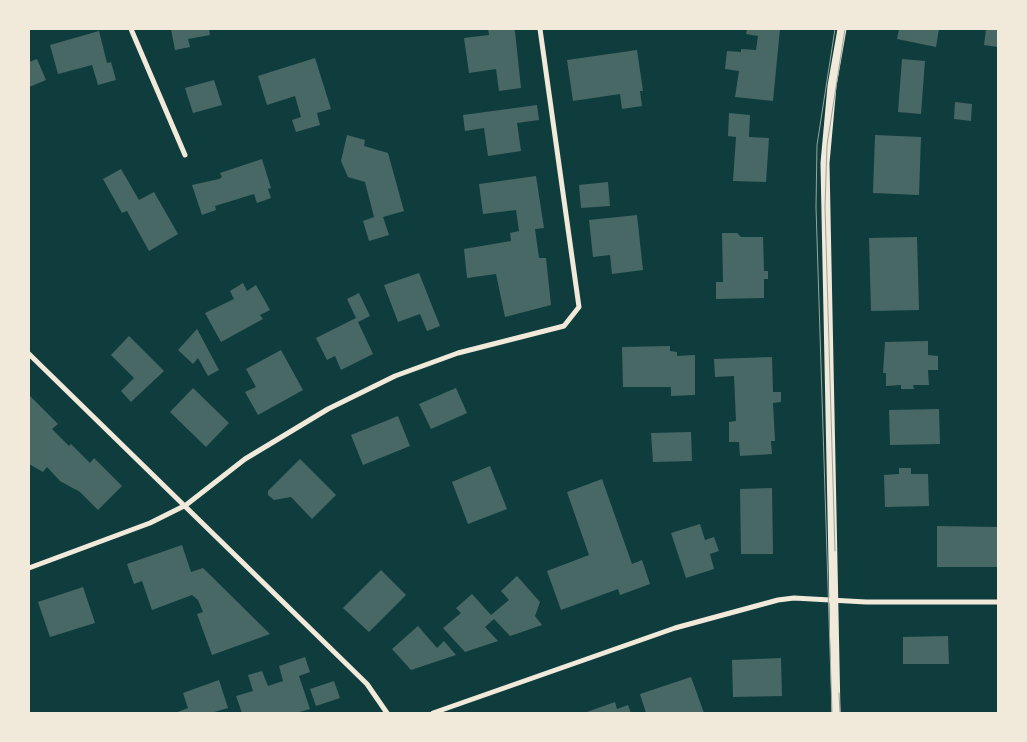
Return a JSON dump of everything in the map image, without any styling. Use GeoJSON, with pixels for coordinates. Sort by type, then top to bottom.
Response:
{"type":"FeatureCollection","features":[{"type":"Feature","properties":{"kind":"street"},"geometry":{"type":"LineString","coordinates":[[131,29],[185,155]]}},
{"type":"Feature","properties":{"kind":"street"},"geometry":{"type":"LineString","coordinates":[[29,568],[150,523],[186,504],[245,458],[328,408],[396,376],[458,353],[564,326],[579,307],[540,29]]}},
{"type":"Feature","properties":{"kind":"street"},"geometry":{"type":"LineString","coordinates":[[836,713],[825,163],[832,86],[842,29]]}},
{"type":"Feature","properties":{"kind":"street"},"geometry":{"type":"LineString","coordinates":[[29,354],[186,504],[368,684],[387,713]]}},
{"type":"Feature","properties":{"kind":"street"},"geometry":{"type":"LineString","coordinates":[[433,713],[675,628],[719,615],[794,598],[998,602]]}},
{"type":"Feature","properties":{"kind":"building"},"geometry":{"type":"Polygon","coordinates":[[[171,29],[209,29],[210,35],[188,39],[190,47],[175,50],[171,29]]]}},
{"type":"Feature","properties":{"kind":"building"},"geometry":{"type":"Polygon","coordinates":[[[488,29],[513,29],[515,31],[521,88],[499,91],[496,69],[469,73],[464,38],[489,35],[488,29]]]}},
{"type":"Feature","properties":{"kind":"building"},"geometry":{"type":"Polygon","coordinates":[[[747,29],[780,29],[773,101],[735,97],[739,71],[725,69],[727,51],[741,52],[741,49],[756,50],[758,36],[746,34],[747,29]]]}},
{"type":"Feature","properties":{"kind":"building"},"geometry":{"type":"Polygon","coordinates":[[[899,29],[939,29],[936,47],[897,39],[899,29]]]}},
{"type":"Feature","properties":{"kind":"building"},"geometry":{"type":"Polygon","coordinates":[[[986,29],[998,29],[998,47],[984,45],[986,29]]]}},
{"type":"Feature","properties":{"kind":"building"},"geometry":{"type":"Polygon","coordinates":[[[99,31],[107,63],[111,62],[116,80],[98,85],[92,65],[58,74],[50,45],[99,31]]]}},
{"type":"Feature","properties":{"kind":"building"},"geometry":{"type":"Polygon","coordinates":[[[637,50],[643,91],[640,91],[642,106],[622,109],[620,94],[573,101],[567,60],[637,50]]]}},
{"type":"Feature","properties":{"kind":"building"},"geometry":{"type":"Polygon","coordinates":[[[315,58],[331,109],[317,113],[320,125],[296,132],[292,120],[301,117],[295,96],[267,105],[258,76],[315,58]]]}},
{"type":"Feature","properties":{"kind":"building"},"geometry":{"type":"Polygon","coordinates":[[[37,59],[46,80],[29,87],[29,62],[37,59]]]}},
{"type":"Feature","properties":{"kind":"building"},"geometry":{"type":"Polygon","coordinates":[[[902,59],[925,61],[921,114],[898,112],[902,59]]]}},
{"type":"Feature","properties":{"kind":"building"},"geometry":{"type":"Polygon","coordinates":[[[214,80],[222,105],[193,113],[185,88],[214,80]]]}},
{"type":"Feature","properties":{"kind":"building"},"geometry":{"type":"Polygon","coordinates":[[[955,102],[972,104],[971,121],[954,119],[955,102]]]}},
{"type":"Feature","properties":{"kind":"building"},"geometry":{"type":"Polygon","coordinates":[[[537,105],[539,120],[517,123],[521,151],[488,156],[484,128],[465,131],[463,115],[537,105]]]}},
{"type":"Feature","properties":{"kind":"building"},"geometry":{"type":"Polygon","coordinates":[[[729,113],[750,115],[749,137],[769,138],[766,182],[733,181],[736,137],[728,136],[729,113]]]}},
{"type":"Feature","properties":{"kind":"building"},"geometry":{"type":"Polygon","coordinates":[[[347,135],[365,140],[364,146],[388,153],[404,211],[383,217],[389,235],[369,241],[363,221],[374,217],[365,182],[348,177],[341,161],[347,135]]]}},
{"type":"Feature","properties":{"kind":"building"},"geometry":{"type":"Polygon","coordinates":[[[875,135],[921,137],[919,195],[873,193],[875,135]]]}},
{"type":"Feature","properties":{"kind":"building"},"geometry":{"type":"Polygon","coordinates":[[[262,159],[271,188],[268,189],[271,198],[257,203],[254,194],[215,206],[216,210],[202,215],[192,185],[219,179],[222,177],[220,173],[262,159]]]}},
{"type":"Feature","properties":{"kind":"building"},"geometry":{"type":"Polygon","coordinates":[[[121,169],[139,200],[154,192],[178,234],[149,251],[127,211],[122,213],[103,179],[121,169]]]}},
{"type":"Feature","properties":{"kind":"building"},"geometry":{"type":"Polygon","coordinates":[[[536,176],[544,228],[535,229],[539,258],[546,258],[551,305],[505,317],[496,274],[467,278],[464,249],[511,241],[510,233],[519,231],[516,210],[483,214],[479,184],[536,176]]]}},
{"type":"Feature","properties":{"kind":"building"},"geometry":{"type":"Polygon","coordinates":[[[608,182],[610,206],[581,208],[579,185],[608,182]]]}},
{"type":"Feature","properties":{"kind":"building"},"geometry":{"type":"Polygon","coordinates":[[[637,215],[643,270],[612,274],[610,255],[593,257],[589,220],[637,215]]]}},
{"type":"Feature","properties":{"kind":"building"},"geometry":{"type":"Polygon","coordinates":[[[722,233],[737,233],[741,237],[763,237],[764,271],[768,271],[768,279],[764,279],[764,298],[716,299],[716,282],[723,282],[722,233]]]}},
{"type":"Feature","properties":{"kind":"building"},"geometry":{"type":"Polygon","coordinates":[[[917,237],[919,310],[871,311],[869,238],[917,237]]]}},
{"type":"Feature","properties":{"kind":"building"},"geometry":{"type":"Polygon","coordinates":[[[419,273],[440,326],[427,331],[420,314],[398,322],[384,285],[419,273]]]}},
{"type":"Feature","properties":{"kind":"building"},"geometry":{"type":"Polygon","coordinates":[[[243,283],[247,291],[256,285],[270,310],[260,315],[263,319],[221,342],[205,313],[234,299],[230,291],[243,283]]]}},
{"type":"Feature","properties":{"kind":"building"},"geometry":{"type":"Polygon","coordinates":[[[359,293],[370,316],[358,322],[373,354],[341,370],[335,356],[327,360],[316,338],[356,318],[347,299],[359,293]]]}},
{"type":"Feature","properties":{"kind":"building"},"geometry":{"type":"Polygon","coordinates":[[[197,329],[219,370],[208,376],[198,358],[193,364],[178,350],[197,329]]]}},
{"type":"Feature","properties":{"kind":"building"},"geometry":{"type":"Polygon","coordinates":[[[129,336],[164,371],[131,402],[121,391],[134,378],[111,355],[129,336]]]}},
{"type":"Feature","properties":{"kind":"building"},"geometry":{"type":"Polygon","coordinates":[[[928,341],[928,355],[938,356],[938,370],[928,370],[929,385],[913,385],[914,389],[901,389],[901,385],[886,386],[886,373],[883,373],[885,342],[928,341]]]}},
{"type":"Feature","properties":{"kind":"building"},"geometry":{"type":"Polygon","coordinates":[[[670,346],[670,351],[677,352],[677,356],[695,355],[695,395],[671,396],[671,387],[623,387],[622,347],[670,346]]]}},
{"type":"Feature","properties":{"kind":"building"},"geometry":{"type":"Polygon","coordinates":[[[281,350],[303,390],[258,415],[245,392],[256,387],[246,369],[281,350]]]}},
{"type":"Feature","properties":{"kind":"building"},"geometry":{"type":"Polygon","coordinates":[[[772,357],[773,392],[781,392],[781,402],[773,403],[775,441],[771,441],[772,454],[740,456],[739,442],[729,442],[729,422],[736,421],[734,376],[715,377],[714,359],[772,357]]]}},
{"type":"Feature","properties":{"kind":"building"},"geometry":{"type":"Polygon","coordinates":[[[193,388],[229,423],[206,447],[170,412],[193,388]]]}},
{"type":"Feature","properties":{"kind":"building"},"geometry":{"type":"Polygon","coordinates":[[[456,388],[467,413],[431,429],[419,404],[456,388]]]}},
{"type":"Feature","properties":{"kind":"building"},"geometry":{"type":"Polygon","coordinates":[[[29,395],[58,424],[52,429],[69,446],[71,444],[90,463],[94,458],[122,486],[98,510],[80,492],[60,481],[47,467],[43,472],[29,464],[29,395]]]}},
{"type":"Feature","properties":{"kind":"building"},"geometry":{"type":"Polygon","coordinates":[[[939,409],[940,444],[890,445],[889,410],[939,409]]]}},
{"type":"Feature","properties":{"kind":"building"},"geometry":{"type":"Polygon","coordinates":[[[398,416],[410,446],[363,465],[351,435],[398,416]]]}},
{"type":"Feature","properties":{"kind":"building"},"geometry":{"type":"Polygon","coordinates":[[[691,432],[692,461],[653,462],[651,433],[691,432]]]}},
{"type":"Feature","properties":{"kind":"building"},"geometry":{"type":"Polygon","coordinates":[[[300,459],[336,495],[312,519],[291,497],[274,500],[268,495],[268,491],[300,459]]]}},
{"type":"Feature","properties":{"kind":"building"},"geometry":{"type":"Polygon","coordinates":[[[490,466],[507,509],[468,524],[452,482],[490,466]]]}},
{"type":"Feature","properties":{"kind":"building"},"geometry":{"type":"Polygon","coordinates":[[[899,468],[911,468],[911,474],[928,474],[929,506],[885,507],[884,475],[899,474],[899,468]]]}},
{"type":"Feature","properties":{"kind":"building"},"geometry":{"type":"Polygon","coordinates":[[[602,479],[632,564],[642,560],[650,584],[620,595],[618,589],[561,610],[547,571],[589,555],[567,492],[602,479]]]}},
{"type":"Feature","properties":{"kind":"building"},"geometry":{"type":"Polygon","coordinates":[[[772,488],[773,554],[741,554],[740,489],[772,488]]]}},
{"type":"Feature","properties":{"kind":"building"},"geometry":{"type":"Polygon","coordinates":[[[700,524],[705,540],[714,537],[719,551],[710,554],[714,569],[686,578],[671,533],[700,524]]]}},
{"type":"Feature","properties":{"kind":"building"},"geometry":{"type":"Polygon","coordinates":[[[937,526],[998,527],[998,567],[937,567],[937,526]]]}},
{"type":"Feature","properties":{"kind":"building"},"geometry":{"type":"Polygon","coordinates":[[[182,545],[191,572],[203,568],[270,634],[212,655],[197,614],[203,612],[198,600],[192,595],[152,610],[142,581],[134,584],[127,564],[182,545]]]}},
{"type":"Feature","properties":{"kind":"building"},"geometry":{"type":"Polygon","coordinates":[[[381,570],[406,595],[369,632],[343,608],[381,570]]]}},
{"type":"Feature","properties":{"kind":"building"},"geometry":{"type":"Polygon","coordinates":[[[517,576],[540,602],[535,616],[542,625],[510,636],[494,619],[485,627],[498,641],[465,652],[443,628],[461,613],[456,608],[472,594],[491,615],[509,600],[501,591],[517,576]]]}},
{"type":"Feature","properties":{"kind":"building"},"geometry":{"type":"Polygon","coordinates":[[[83,587],[95,623],[50,637],[38,602],[83,587]]]}},
{"type":"Feature","properties":{"kind":"building"},"geometry":{"type":"Polygon","coordinates":[[[418,626],[437,648],[444,641],[456,655],[411,670],[392,649],[418,626]]]}},
{"type":"Feature","properties":{"kind":"building"},"geometry":{"type":"Polygon","coordinates":[[[948,636],[949,664],[903,664],[903,637],[948,636]]]}},
{"type":"Feature","properties":{"kind":"building"},"geometry":{"type":"Polygon","coordinates":[[[305,657],[310,672],[299,676],[310,709],[296,713],[242,713],[236,696],[253,691],[248,675],[262,671],[268,686],[283,681],[279,666],[305,657]]]}},
{"type":"Feature","properties":{"kind":"building"},"geometry":{"type":"Polygon","coordinates":[[[781,658],[782,696],[733,697],[732,660],[781,658]]]}},
{"type":"Feature","properties":{"kind":"building"},"geometry":{"type":"Polygon","coordinates":[[[691,677],[704,713],[646,713],[640,694],[691,677]]]}},
{"type":"Feature","properties":{"kind":"building"},"geometry":{"type":"Polygon","coordinates":[[[219,680],[228,708],[211,713],[175,713],[188,708],[183,693],[219,680]]]}},
{"type":"Feature","properties":{"kind":"building"},"geometry":{"type":"Polygon","coordinates":[[[334,681],[340,698],[316,706],[310,689],[334,681]]]}},
{"type":"Feature","properties":{"kind":"building"},"geometry":{"type":"Polygon","coordinates":[[[615,702],[617,709],[628,705],[631,713],[584,713],[615,702]]]}},
{"type":"Feature","properties":{"kind":"tram line"},"geometry":{"type":"LineString","coordinates":[[832,713],[816,207],[817,145],[835,29]]}},
{"type":"Feature","properties":{"kind":"tram line"},"geometry":{"type":"LineString","coordinates":[[835,551],[825,207],[827,145],[845,29]]}},
{"type":"Feature","properties":{"kind":"tram line"},"geometry":{"type":"LineString","coordinates":[[839,693],[840,713]]}}]}
